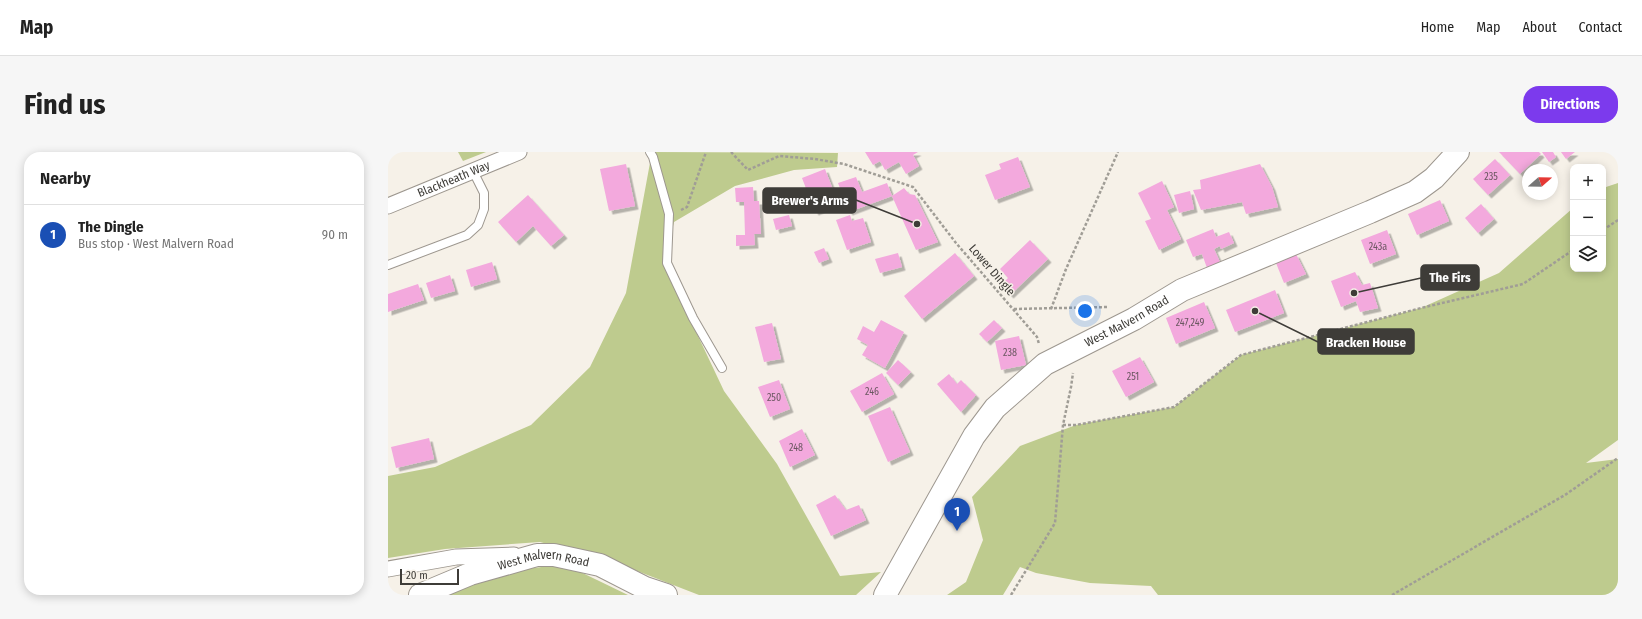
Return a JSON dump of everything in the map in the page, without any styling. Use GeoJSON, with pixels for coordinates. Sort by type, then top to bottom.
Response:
{"type":"FeatureCollection","features":[{"type":"Feature","properties":{"kind":"main road","name":"West Malvern Road"},"geometry":{"type":"LineString","coordinates":[[885,595],[974,436],[995,408],[1045,364],[1134,319],[1182,290],[1415,192],[1434,178],[1458,152]]}},
{"type":"Feature","properties":{"kind":"main road","name":"West Malvern Road"},"geometry":{"type":"LineString","coordinates":[[420,595],[470,574],[537,555],[554,555],[600,565],[645,588],[666,595]]}},
{"type":"Feature","properties":{"kind":"street","name":"Blackheath Way"},"geometry":{"type":"LineString","coordinates":[[388,206],[519,152]]}},
{"type":"Feature","properties":{"kind":"street"},"geometry":{"type":"LineString","coordinates":[[388,569],[456,557],[537,555]]}},
{"type":"Feature","properties":{"kind":"lane"},"geometry":{"type":"LineString","coordinates":[[650,152],[653,157],[669,214],[667,263],[693,318],[722,368]]}},
{"type":"Feature","properties":{"kind":"lane"},"geometry":{"type":"LineString","coordinates":[[388,265],[466,235],[478,225],[484,209],[484,193],[473,171]]}},
{"type":"Feature","properties":{"kind":"path"},"geometry":{"type":"LineString","coordinates":[[669,214],[687,207],[706,152]]}},
{"type":"Feature","properties":{"kind":"path","name":"Lower Dingle"},"geometry":{"type":"LineString","coordinates":[[731,152],[748,170],[779,156],[815,159],[844,164],[913,187],[956,243],[1014,309],[1051,310],[1111,307]]}},
{"type":"Feature","properties":{"kind":"path"},"geometry":{"type":"LineString","coordinates":[[1051,310],[1066,269],[1118,152]]}},
{"type":"Feature","properties":{"kind":"path"},"geometry":{"type":"LineString","coordinates":[[1606,228],[1618,220]]}},
{"type":"Feature","properties":{"kind":"path"},"geometry":{"type":"LineString","coordinates":[[1063,425],[1076,425],[1174,407],[1241,355],[1421,308],[1523,284],[1570,252]]}},
{"type":"Feature","properties":{"kind":"path"},"geometry":{"type":"LineString","coordinates":[[1014,309],[1037,337],[1040,347]]}},
{"type":"Feature","properties":{"kind":"path"},"geometry":{"type":"LineString","coordinates":[[1011,595],[1055,523],[1063,425],[1071,387],[1075,349]]}},
{"type":"Feature","properties":{"kind":"path"},"geometry":{"type":"LineString","coordinates":[[1392,595],[1565,495],[1618,458]]}},
{"type":"Feature","properties":{"kind":"green space"},"geometry":{"type":"Polygon","coordinates":[[[458,152],[486,152],[463,161],[458,152]]]}},
{"type":"Feature","properties":{"kind":"green space"},"geometry":{"type":"Polygon","coordinates":[[[652,152],[838,153],[837,167],[794,170],[735,186],[674,222],[664,264],[724,391],[777,464],[840,576],[881,572],[856,595],[699,595],[614,562],[540,542],[445,549],[388,558],[388,476],[435,467],[531,425],[590,367],[626,293],[652,152]]]}},
{"type":"Feature","properties":{"kind":"green space"},"geometry":{"type":"Polygon","coordinates":[[[1618,183],[1618,440],[1586,463],[1618,459],[1618,595],[1158,595],[1151,586],[1090,583],[1036,573],[1020,567],[1003,595],[947,595],[966,582],[983,540],[972,497],[1020,446],[1076,425],[1174,407],[1241,355],[1421,308],[1499,273],[1570,211],[1570,272],[1606,272],[1606,187],[1618,183]]]}},
{"type":"Feature","properties":{"kind":"green space"},"geometry":{"type":"Polygon","coordinates":[[[564,564],[628,595],[443,595],[511,571],[564,564]]]}},
{"type":"Feature","properties":{"kind":"building"},"geometry":{"type":"Polygon","coordinates":[[[865,152],[918,152],[913,155],[919,166],[906,174],[899,162],[885,170],[880,161],[873,165],[865,152]]]}},
{"type":"Feature","properties":{"kind":"building"},"geometry":{"type":"Polygon","coordinates":[[[1499,152],[1539,152],[1541,154],[1530,164],[1522,164],[1522,172],[1520,174],[1499,152]]]}},
{"type":"Feature","properties":{"kind":"building"},"geometry":{"type":"Polygon","coordinates":[[[1542,152],[1553,152],[1556,157],[1549,162],[1542,152]]]}},
{"type":"Feature","properties":{"kind":"building"},"geometry":{"type":"Polygon","coordinates":[[[1561,152],[1575,152],[1566,159],[1561,152]]]}},
{"type":"Feature","properties":{"kind":"building"},"geometry":{"type":"Polygon","coordinates":[[[1018,157],[1030,187],[995,200],[985,175],[1001,169],[999,164],[1018,157]]]}},
{"type":"Feature","properties":{"kind":"building"},"geometry":{"type":"Polygon","coordinates":[[[1495,159],[1510,175],[1488,195],[1473,179],[1495,159]]]}},
{"type":"Feature","properties":{"kind":"building"},"geometry":{"type":"Polygon","coordinates":[[[626,164],[635,206],[609,211],[600,169],[626,164]]]}},
{"type":"Feature","properties":{"kind":"building"},"geometry":{"type":"Polygon","coordinates":[[[1260,164],[1272,187],[1278,207],[1246,214],[1242,202],[1201,210],[1193,190],[1201,189],[1200,180],[1260,164]]]}},
{"type":"Feature","properties":{"kind":"building"},"geometry":{"type":"Polygon","coordinates":[[[825,169],[838,203],[815,212],[802,178],[825,169]]]}},
{"type":"Feature","properties":{"kind":"building"},"geometry":{"type":"Polygon","coordinates":[[[856,177],[862,192],[887,183],[892,196],[849,212],[838,183],[856,177]]]}},
{"type":"Feature","properties":{"kind":"building"},"geometry":{"type":"Polygon","coordinates":[[[1162,181],[1174,207],[1167,210],[1181,239],[1159,250],[1145,221],[1151,219],[1138,193],[1162,181]]]}},
{"type":"Feature","properties":{"kind":"building"},"geometry":{"type":"Polygon","coordinates":[[[753,187],[754,201],[759,201],[761,234],[754,234],[755,245],[736,246],[736,235],[745,235],[744,202],[736,202],[735,188],[753,187]]]}},
{"type":"Feature","properties":{"kind":"building"},"geometry":{"type":"Polygon","coordinates":[[[904,188],[909,194],[915,195],[938,242],[916,250],[892,196],[904,188]]]}},
{"type":"Feature","properties":{"kind":"building"},"geometry":{"type":"Polygon","coordinates":[[[1190,191],[1194,209],[1179,213],[1174,195],[1190,191]]]}},
{"type":"Feature","properties":{"kind":"building"},"geometry":{"type":"Polygon","coordinates":[[[528,195],[564,235],[551,246],[533,226],[516,242],[498,222],[528,195]]]}},
{"type":"Feature","properties":{"kind":"building"},"geometry":{"type":"Polygon","coordinates":[[[1440,200],[1449,221],[1417,235],[1408,214],[1440,200]]]}},
{"type":"Feature","properties":{"kind":"building"},"geometry":{"type":"Polygon","coordinates":[[[1481,204],[1494,219],[1478,233],[1465,218],[1481,204]]]}},
{"type":"Feature","properties":{"kind":"building"},"geometry":{"type":"Polygon","coordinates":[[[789,215],[792,226],[776,230],[773,219],[789,215]]]}},
{"type":"Feature","properties":{"kind":"building"},"geometry":{"type":"Polygon","coordinates":[[[850,215],[852,221],[863,218],[871,242],[847,250],[836,220],[850,215]]]}},
{"type":"Feature","properties":{"kind":"building"},"geometry":{"type":"Polygon","coordinates":[[[1213,229],[1216,237],[1229,232],[1234,243],[1221,249],[1220,246],[1214,249],[1220,262],[1207,268],[1202,254],[1193,257],[1186,240],[1213,229]]]}},
{"type":"Feature","properties":{"kind":"building"},"geometry":{"type":"Polygon","coordinates":[[[1387,230],[1396,254],[1370,264],[1361,240],[1387,230]]]}},
{"type":"Feature","properties":{"kind":"building"},"geometry":{"type":"Polygon","coordinates":[[[1030,240],[1048,259],[1010,295],[1001,285],[1008,278],[1000,269],[1030,240]]]}},
{"type":"Feature","properties":{"kind":"building"},"geometry":{"type":"Polygon","coordinates":[[[824,248],[829,259],[819,263],[814,252],[824,248]]]}},
{"type":"Feature","properties":{"kind":"building"},"geometry":{"type":"Polygon","coordinates":[[[898,253],[902,267],[880,273],[875,259],[898,253]]]}},
{"type":"Feature","properties":{"kind":"building"},"geometry":{"type":"Polygon","coordinates":[[[955,253],[974,276],[922,319],[904,296],[955,253]]]}},
{"type":"Feature","properties":{"kind":"building"},"geometry":{"type":"Polygon","coordinates":[[[1296,254],[1306,274],[1284,283],[1276,263],[1296,254]]]}},
{"type":"Feature","properties":{"kind":"building"},"geometry":{"type":"Polygon","coordinates":[[[492,262],[497,279],[471,287],[466,270],[492,262]]]}},
{"type":"Feature","properties":{"kind":"building"},"geometry":{"type":"Polygon","coordinates":[[[1355,272],[1362,285],[1370,283],[1378,308],[1360,312],[1356,301],[1341,307],[1331,281],[1355,272]]]}},
{"type":"Feature","properties":{"kind":"building"},"geometry":{"type":"Polygon","coordinates":[[[450,275],[455,291],[431,298],[426,283],[450,275]]]}},
{"type":"Feature","properties":{"kind":"building"},"geometry":{"type":"Polygon","coordinates":[[[418,284],[424,300],[388,312],[388,294],[418,284]]]}},
{"type":"Feature","properties":{"kind":"building"},"geometry":{"type":"Polygon","coordinates":[[[1275,290],[1284,313],[1235,332],[1226,310],[1275,290]]]}},
{"type":"Feature","properties":{"kind":"building"},"geometry":{"type":"Polygon","coordinates":[[[1204,302],[1215,328],[1176,344],[1166,318],[1204,302]]]}},
{"type":"Feature","properties":{"kind":"building"},"geometry":{"type":"Polygon","coordinates":[[[881,320],[904,332],[885,368],[862,355],[868,345],[857,339],[863,326],[874,332],[881,320]]]}},
{"type":"Feature","properties":{"kind":"building"},"geometry":{"type":"Polygon","coordinates":[[[994,320],[1002,328],[987,342],[979,334],[994,320]]]}},
{"type":"Feature","properties":{"kind":"building"},"geometry":{"type":"Polygon","coordinates":[[[772,323],[781,359],[764,362],[755,327],[772,323]]]}},
{"type":"Feature","properties":{"kind":"building"},"geometry":{"type":"Polygon","coordinates":[[[1019,336],[1026,365],[1001,370],[995,341],[1019,336]]]}},
{"type":"Feature","properties":{"kind":"building"},"geometry":{"type":"Polygon","coordinates":[[[1140,357],[1154,382],[1126,397],[1112,371],[1140,357]]]}},
{"type":"Feature","properties":{"kind":"building"},"geometry":{"type":"Polygon","coordinates":[[[898,360],[911,372],[898,385],[886,373],[898,360]]]}},
{"type":"Feature","properties":{"kind":"building"},"geometry":{"type":"Polygon","coordinates":[[[882,373],[894,394],[862,412],[850,391],[882,373]]]}},
{"type":"Feature","properties":{"kind":"building"},"geometry":{"type":"Polygon","coordinates":[[[949,374],[957,384],[961,380],[976,395],[961,412],[937,384],[949,374]]]}},
{"type":"Feature","properties":{"kind":"building"},"geometry":{"type":"Polygon","coordinates":[[[779,380],[790,409],[770,417],[758,387],[779,380]]]}},
{"type":"Feature","properties":{"kind":"building"},"geometry":{"type":"Polygon","coordinates":[[[890,407],[910,452],[888,462],[868,416],[890,407]]]}},
{"type":"Feature","properties":{"kind":"building"},"geometry":{"type":"Polygon","coordinates":[[[802,429],[815,455],[790,467],[779,441],[802,429]]]}},
{"type":"Feature","properties":{"kind":"building"},"geometry":{"type":"Polygon","coordinates":[[[429,438],[434,459],[396,468],[391,447],[429,438]]]}},
{"type":"Feature","properties":{"kind":"building"},"geometry":{"type":"Polygon","coordinates":[[[835,495],[846,510],[859,505],[866,520],[831,536],[816,505],[835,495]]]}},
{"type":"Feature","properties":{"kind":"place","name":"Brewer's Arms"},"geometry":{"type":"Point","coordinates":[917,224]}},
{"type":"Feature","properties":{"kind":"place","name":"The Firs"},"geometry":{"type":"Point","coordinates":[1354,293]}},
{"type":"Feature","properties":{"kind":"place","name":"Bracken House"},"geometry":{"type":"Point","coordinates":[1255,311]}},
{"type":"Feature","properties":{"kind":"place","name":"The Dingle"},"geometry":{"type":"Point","coordinates":[957,531]}}]}
